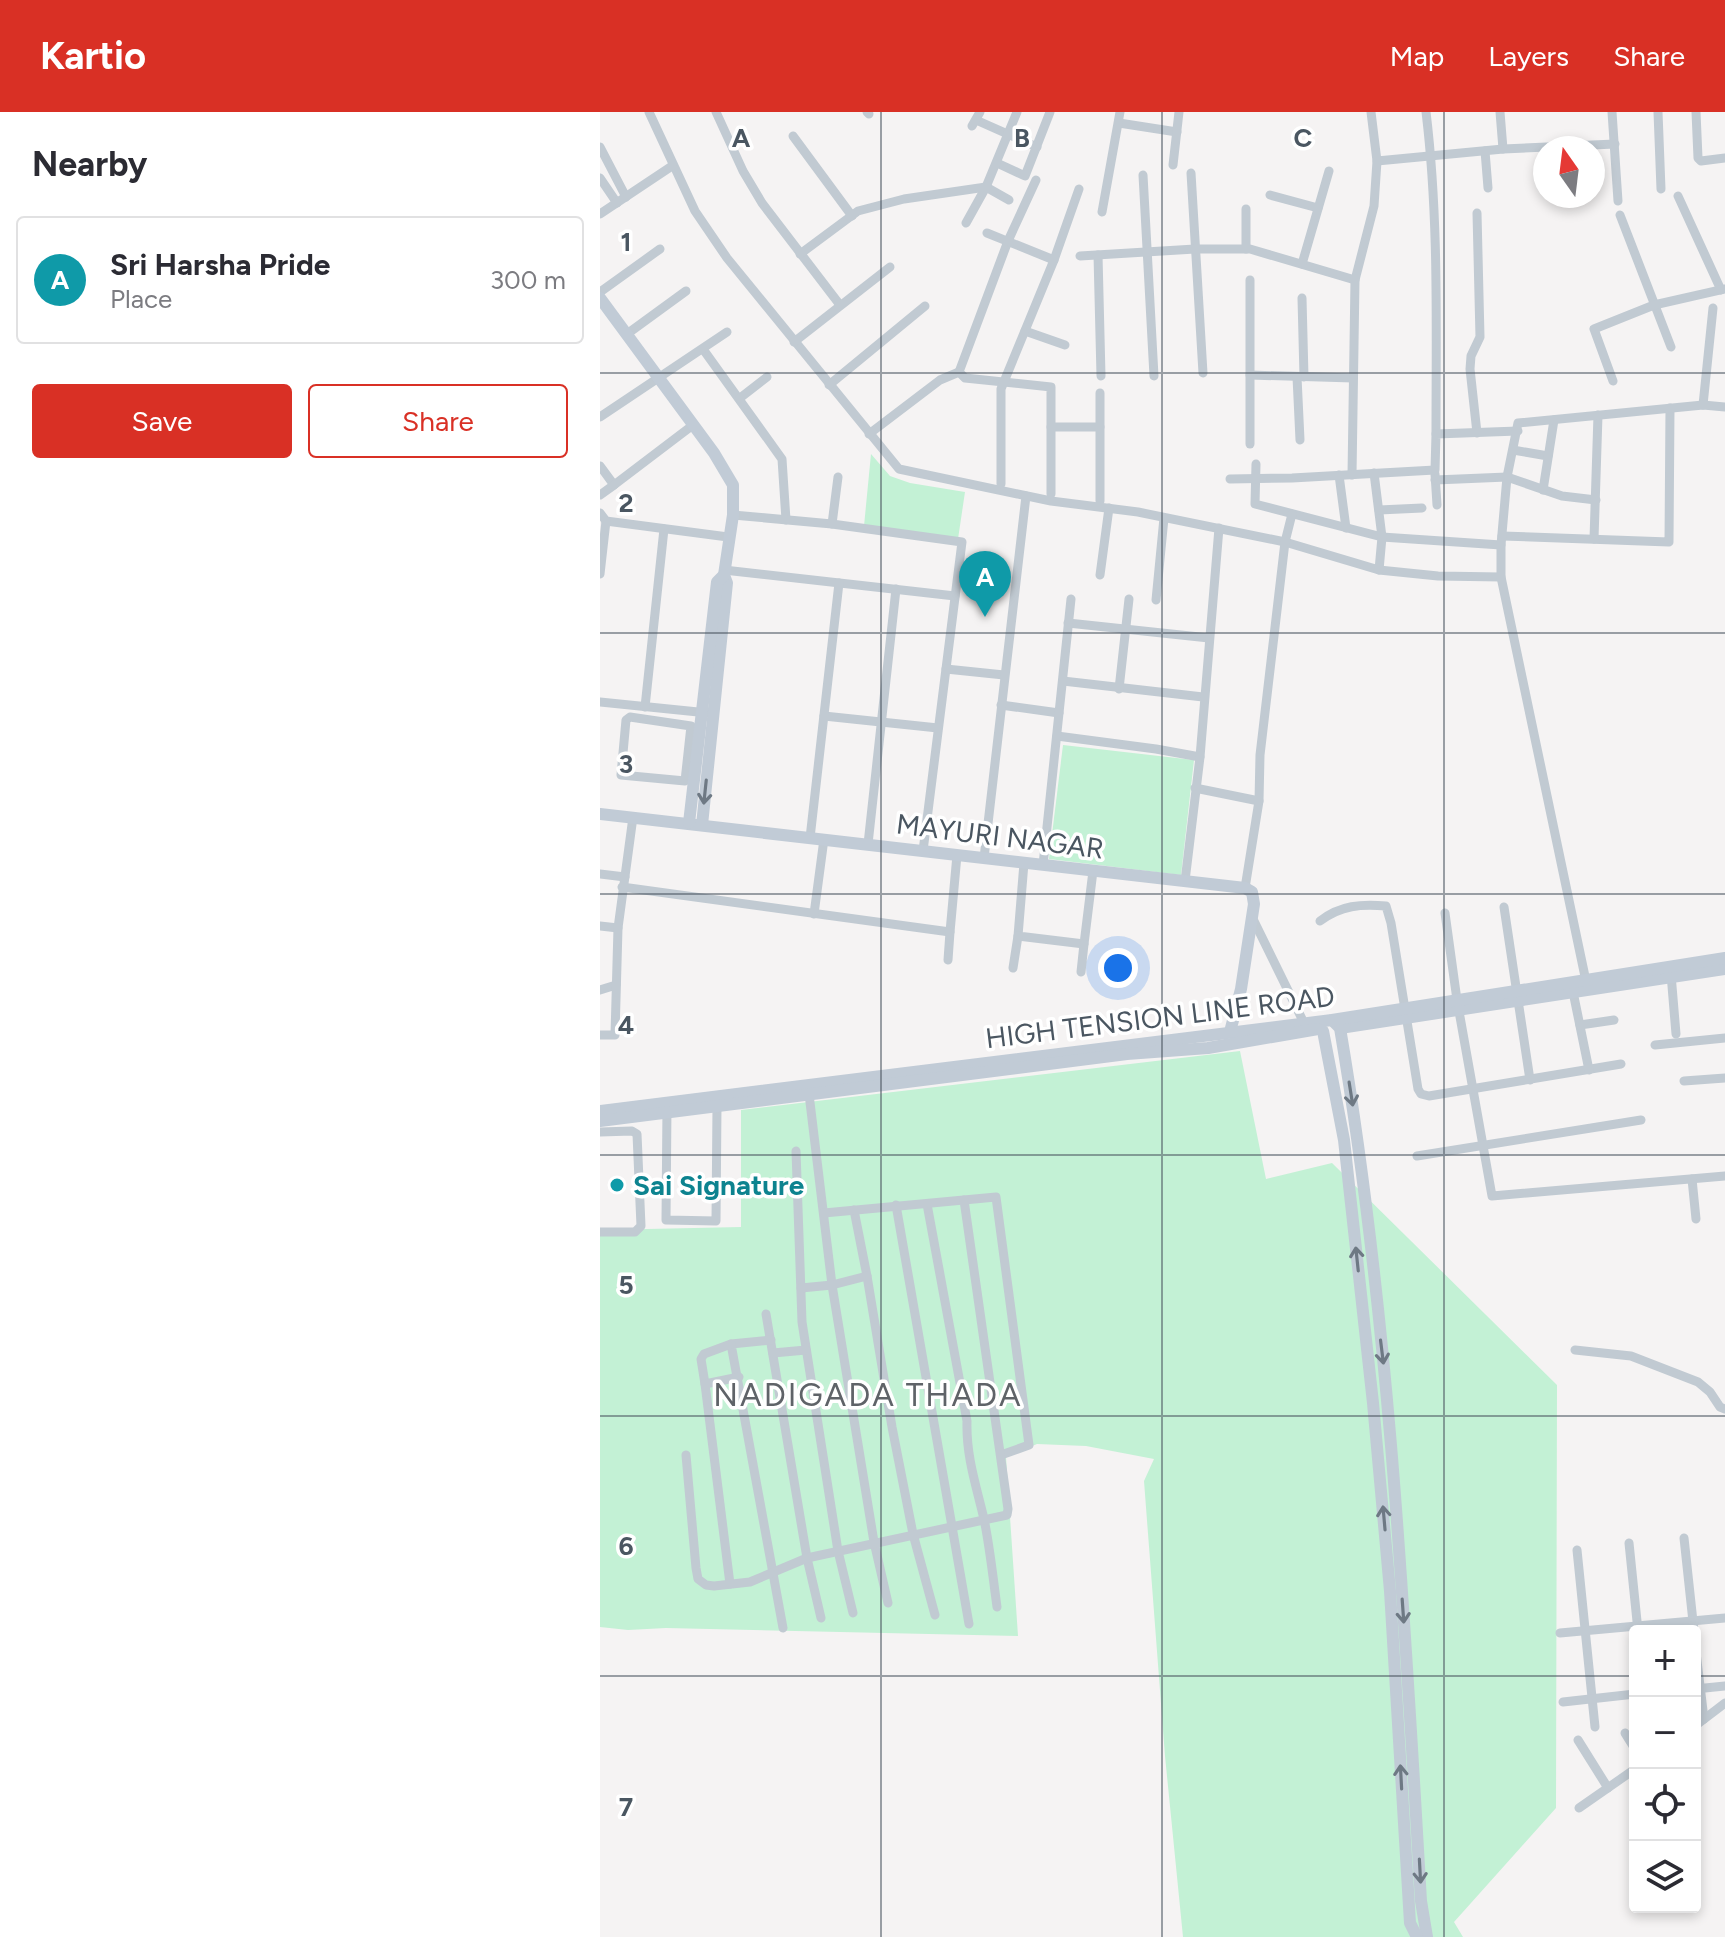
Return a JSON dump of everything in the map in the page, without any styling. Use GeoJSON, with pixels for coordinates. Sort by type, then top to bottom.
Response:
{"type":"FeatureCollection","features":[{"type":"Feature","properties":{"kind":"main road"},"geometry":{"type":"LineString","coordinates":[[600,295],[733,485],[733,515],[724,573],[717,582],[708,713],[699,751],[695,824]]}},
{"type":"Feature","properties":{"kind":"main road","name":"MAYURI NAGAR"},"geometry":{"type":"LineString","coordinates":[[600,814],[1245,888]]}},
{"type":"Feature","properties":{"kind":"main road"},"geometry":{"type":"LineString","coordinates":[[1245,888],[1252,892],[1254,898],[1241,989],[1230,1039],[1318,1029],[1325,1035],[1344,1140],[1390,1591],[1410,1923],[1417,1937]]}},
{"type":"Feature","properties":{"kind":"main road"},"geometry":{"type":"LineString","coordinates":[[1458,1005],[1671,972],[1725,958]]}},
{"type":"Feature","properties":{"kind":"main road"},"geometry":{"type":"LineString","coordinates":[[1671,972],[1725,969]]}},
{"type":"Feature","properties":{"kind":"main road","name":"HIGH TENSION LINE ROAD"},"geometry":{"type":"LineString","coordinates":[[600,1121],[667,1107],[1230,1039],[1304,1023],[1336,1024],[1458,1005]]}},
{"type":"Feature","properties":{"kind":"main road"},"geometry":{"type":"LineString","coordinates":[[1336,1024],[1360,1162],[1388,1401],[1421,1901],[1427,1937]]}},
{"type":"Feature","properties":{"kind":"main road","name":"HIGH TENSION LINE ROAD"},"geometry":{"type":"LineString","coordinates":[[600,1111],[717,1106],[1008,1064]]}},
{"type":"Feature","properties":{"kind":"main road"},"geometry":{"type":"LineString","coordinates":[[1373,1403],[1388,1401]]}},
{"type":"Feature","properties":{"kind":"street"},"geometry":{"type":"LineString","coordinates":[[649,112],[695,211],[727,258],[899,469],[1026,496],[1219,528],[1285,542],[1379,570],[1438,576],[1501,577]]}},
{"type":"Feature","properties":{"kind":"street"},"geometry":{"type":"LineString","coordinates":[[716,112],[743,171],[800,254],[840,305]]}},
{"type":"Feature","properties":{"kind":"street"},"geometry":{"type":"LineString","coordinates":[[966,223],[986,187],[1017,112]]}},
{"type":"Feature","properties":{"kind":"street"},"geometry":{"type":"LineString","coordinates":[[1173,165],[1179,112]]}},
{"type":"Feature","properties":{"kind":"street"},"geometry":{"type":"LineString","coordinates":[[1352,475],[1355,280],[1374,206],[1377,161],[1371,112]]}},
{"type":"Feature","properties":{"kind":"street"},"geometry":{"type":"LineString","coordinates":[[1426,112],[1432,156],[1436,256],[1437,505]]}},
{"type":"Feature","properties":{"kind":"street"},"geometry":{"type":"LineString","coordinates":[[1500,112],[1503,149]]}},
{"type":"Feature","properties":{"kind":"street"},"geometry":{"type":"LineString","coordinates":[[1612,112],[1618,201]]}},
{"type":"Feature","properties":{"kind":"street"},"geometry":{"type":"LineString","coordinates":[[1658,112],[1661,189]]}},
{"type":"Feature","properties":{"kind":"street"},"geometry":{"type":"LineString","coordinates":[[1696,112],[1698,158],[1701,161],[1725,158]]}},
{"type":"Feature","properties":{"kind":"street"},"geometry":{"type":"LineString","coordinates":[[997,163],[1025,176],[1046,113]]}},
{"type":"Feature","properties":{"kind":"street"},"geometry":{"type":"LineString","coordinates":[[1102,212],[1120,118],[1177,132]]}},
{"type":"Feature","properties":{"kind":"street"},"geometry":{"type":"LineString","coordinates":[[976,119],[1037,147]]}},
{"type":"Feature","properties":{"kind":"street"},"geometry":{"type":"LineString","coordinates":[[793,136],[852,216]]}},
{"type":"Feature","properties":{"kind":"street"},"geometry":{"type":"LineString","coordinates":[[1377,161],[1503,149],[1615,144]]}},
{"type":"Feature","properties":{"kind":"street"},"geometry":{"type":"LineString","coordinates":[[600,147],[621,200]]}},
{"type":"Feature","properties":{"kind":"street"},"geometry":{"type":"LineString","coordinates":[[1485,151],[1488,188]]}},
{"type":"Feature","properties":{"kind":"street"},"geometry":{"type":"LineString","coordinates":[[600,214],[672,166]]}},
{"type":"Feature","properties":{"kind":"street"},"geometry":{"type":"LineString","coordinates":[[1302,264],[1329,171]]}},
{"type":"Feature","properties":{"kind":"street"},"geometry":{"type":"LineString","coordinates":[[1191,173],[1203,373]]}},
{"type":"Feature","properties":{"kind":"street"},"geometry":{"type":"LineString","coordinates":[[1143,175],[1154,376]]}},
{"type":"Feature","properties":{"kind":"street"},"geometry":{"type":"LineString","coordinates":[[600,178],[621,200]]}},
{"type":"Feature","properties":{"kind":"street"},"geometry":{"type":"LineString","coordinates":[[1036,180],[1008,241],[959,372],[965,378],[1051,387],[1051,494]]}},
{"type":"Feature","properties":{"kind":"street"},"geometry":{"type":"LineString","coordinates":[[800,254],[858,211],[904,199],[986,187],[1009,200]]}},
{"type":"Feature","properties":{"kind":"street"},"geometry":{"type":"LineString","coordinates":[[1001,484],[1001,399],[1004,382],[1054,260],[1079,189]]}},
{"type":"Feature","properties":{"kind":"street"},"geometry":{"type":"LineString","coordinates":[[1270,195],[1318,208]]}},
{"type":"Feature","properties":{"kind":"street"},"geometry":{"type":"LineString","coordinates":[[1613,381],[1594,329],[1654,305],[1723,290],[1678,196]]}},
{"type":"Feature","properties":{"kind":"street"},"geometry":{"type":"LineString","coordinates":[[1246,209],[1246,249]]}},
{"type":"Feature","properties":{"kind":"street"},"geometry":{"type":"LineString","coordinates":[[1477,213],[1480,334],[1471,356],[1470,369],[1477,433]]}},
{"type":"Feature","properties":{"kind":"street"},"geometry":{"type":"LineString","coordinates":[[1620,215],[1671,347]]}},
{"type":"Feature","properties":{"kind":"street"},"geometry":{"type":"LineString","coordinates":[[987,233],[1054,260]]}},
{"type":"Feature","properties":{"kind":"street"},"geometry":{"type":"LineString","coordinates":[[600,295],[660,249]]}},
{"type":"Feature","properties":{"kind":"street"},"geometry":{"type":"LineString","coordinates":[[1080,256],[1246,249],[1355,280]]}},
{"type":"Feature","properties":{"kind":"street"},"geometry":{"type":"LineString","coordinates":[[1098,255],[1101,376]]}},
{"type":"Feature","properties":{"kind":"street"},"geometry":{"type":"LineString","coordinates":[[794,342],[890,267]]}},
{"type":"Feature","properties":{"kind":"street"},"geometry":{"type":"LineString","coordinates":[[1250,280],[1250,444]]}},
{"type":"Feature","properties":{"kind":"street"},"geometry":{"type":"LineString","coordinates":[[627,334],[686,291]]}},
{"type":"Feature","properties":{"kind":"street"},"geometry":{"type":"LineString","coordinates":[[1300,440],[1302,298]]}},
{"type":"Feature","properties":{"kind":"street"},"geometry":{"type":"LineString","coordinates":[[829,385],[925,306]]}},
{"type":"Feature","properties":{"kind":"street"},"geometry":{"type":"LineString","coordinates":[[1703,405],[1713,308]]}},
{"type":"Feature","properties":{"kind":"street"},"geometry":{"type":"LineString","coordinates":[[1025,331],[1065,345]]}},
{"type":"Feature","properties":{"kind":"street"},"geometry":{"type":"LineString","coordinates":[[600,417],[727,332]]}},
{"type":"Feature","properties":{"kind":"street"},"geometry":{"type":"LineString","coordinates":[[703,349],[782,459],[786,520]]}},
{"type":"Feature","properties":{"kind":"street"},"geometry":{"type":"LineString","coordinates":[[869,434],[929,388],[959,372]]}},
{"type":"Feature","properties":{"kind":"street"},"geometry":{"type":"LineString","coordinates":[[1250,375],[1353,378]]}},
{"type":"Feature","properties":{"kind":"street"},"geometry":{"type":"LineString","coordinates":[[740,398],[767,377]]}},
{"type":"Feature","properties":{"kind":"street"},"geometry":{"type":"LineString","coordinates":[[1100,393],[1100,501]]}},
{"type":"Feature","properties":{"kind":"street"},"geometry":{"type":"LineString","coordinates":[[1587,986],[1501,577],[1507,477],[1518,423],[1703,405],[1725,407]]}},
{"type":"Feature","properties":{"kind":"street"},"geometry":{"type":"LineString","coordinates":[[1256,464],[1255,504],[1382,537],[1669,542],[1670,408]]}},
{"type":"Feature","properties":{"kind":"street"},"geometry":{"type":"LineString","coordinates":[[1594,539],[1598,415]]}},
{"type":"Feature","properties":{"kind":"street"},"geometry":{"type":"LineString","coordinates":[[1543,490],[1554,420]]}},
{"type":"Feature","properties":{"kind":"street"},"geometry":{"type":"LineString","coordinates":[[600,495],[693,425]]}},
{"type":"Feature","properties":{"kind":"street"},"geometry":{"type":"LineString","coordinates":[[1051,427],[1100,427]]}},
{"type":"Feature","properties":{"kind":"street"},"geometry":{"type":"LineString","coordinates":[[1436,434],[1518,431]]}},
{"type":"Feature","properties":{"kind":"street"},"geometry":{"type":"LineString","coordinates":[[1513,450],[1548,456]]}},
{"type":"Feature","properties":{"kind":"street"},"geometry":{"type":"LineString","coordinates":[[600,466],[614,485]]}},
{"type":"Feature","properties":{"kind":"street"},"geometry":{"type":"LineString","coordinates":[[1374,473],[1382,537],[1379,570]]}},
{"type":"Feature","properties":{"kind":"street"},"geometry":{"type":"LineString","coordinates":[[1230,479],[1374,473],[1507,477],[1562,496],[1596,500]]}},
{"type":"Feature","properties":{"kind":"street"},"geometry":{"type":"LineString","coordinates":[[1339,475],[1346,528]]}},
{"type":"Feature","properties":{"kind":"street"},"geometry":{"type":"LineString","coordinates":[[832,524],[838,477]]}},
{"type":"Feature","properties":{"kind":"street"},"geometry":{"type":"LineString","coordinates":[[984,858],[1026,496]]}},
{"type":"Feature","properties":{"kind":"street"},"geometry":{"type":"LineString","coordinates":[[1100,575],[1109,508]]}},
{"type":"Feature","properties":{"kind":"street"},"geometry":{"type":"LineString","coordinates":[[1379,510],[1422,508]]}},
{"type":"Feature","properties":{"kind":"street"},"geometry":{"type":"LineString","coordinates":[[1245,888],[1259,801],[1260,755],[1285,542],[1292,514]]}},
{"type":"Feature","properties":{"kind":"street"},"geometry":{"type":"LineString","coordinates":[[733,515],[832,524],[962,542],[923,851]]}},
{"type":"Feature","properties":{"kind":"street"},"geometry":{"type":"LineString","coordinates":[[600,574],[603,517],[728,537]]}},
{"type":"Feature","properties":{"kind":"street"},"geometry":{"type":"LineString","coordinates":[[1156,600],[1164,518]]}},
{"type":"Feature","properties":{"kind":"street"},"geometry":{"type":"LineString","coordinates":[[1185,881],[1200,757],[1219,528]]}},
{"type":"Feature","properties":{"kind":"street"},"geometry":{"type":"LineString","coordinates":[[645,707],[664,529]]}},
{"type":"Feature","properties":{"kind":"street"},"geometry":{"type":"LineString","coordinates":[[724,573],[955,596]]}},
{"type":"Feature","properties":{"kind":"street"},"geometry":{"type":"LineString","coordinates":[[814,914],[824,716],[839,583]]}},
{"type":"Feature","properties":{"kind":"street"},"geometry":{"type":"LineString","coordinates":[[868,844],[896,589]]}},
{"type":"Feature","properties":{"kind":"street"},"geometry":{"type":"LineString","coordinates":[[1043,865],[1071,599]]}},
{"type":"Feature","properties":{"kind":"street"},"geometry":{"type":"LineString","coordinates":[[1119,689],[1129,599]]}},
{"type":"Feature","properties":{"kind":"street"},"geometry":{"type":"LineString","coordinates":[[1068,623],[1209,638]]}},
{"type":"Feature","properties":{"kind":"street"},"geometry":{"type":"LineString","coordinates":[[946,669],[1004,675]]}},
{"type":"Feature","properties":{"kind":"street"},"geometry":{"type":"LineString","coordinates":[[1063,681],[1203,697]]}},
{"type":"Feature","properties":{"kind":"street"},"geometry":{"type":"LineString","coordinates":[[600,702],[708,713]]}},
{"type":"Feature","properties":{"kind":"street"},"geometry":{"type":"LineString","coordinates":[[1001,705],[1059,713]]}},
{"type":"Feature","properties":{"kind":"street"},"geometry":{"type":"LineString","coordinates":[[824,716],[938,728]]}},
{"type":"Feature","properties":{"kind":"street"},"geometry":{"type":"LineString","coordinates":[[627,718],[691,726],[699,751],[683,782],[620,774],[627,718]]}},
{"type":"Feature","properties":{"kind":"street"},"geometry":{"type":"LineString","coordinates":[[1057,736],[1200,757]]}},
{"type":"Feature","properties":{"kind":"street"},"geometry":{"type":"LineString","coordinates":[[1195,788],[1259,801]]}},
{"type":"Feature","properties":{"kind":"street"},"geometry":{"type":"LineString","coordinates":[[600,1035],[615,1035],[618,928],[633,817]]}},
{"type":"Feature","properties":{"kind":"street"},"geometry":{"type":"LineString","coordinates":[[948,960],[957,855]]}},
{"type":"Feature","properties":{"kind":"street"},"geometry":{"type":"LineString","coordinates":[[1013,968],[1024,863]]}},
{"type":"Feature","properties":{"kind":"street"},"geometry":{"type":"LineString","coordinates":[[1081,972],[1093,871]]}},
{"type":"Feature","properties":{"kind":"street"},"geometry":{"type":"LineString","coordinates":[[600,874],[624,882],[814,914],[950,932]]}},
{"type":"Feature","properties":{"kind":"street"},"geometry":{"type":"LineString","coordinates":[[1320,921],[1347,906],[1386,906],[1421,1094],[1429,1096],[1475,1090],[1621,1064]]}},
{"type":"Feature","properties":{"kind":"street"},"geometry":{"type":"LineString","coordinates":[[1504,907],[1530,1080]]}},
{"type":"Feature","properties":{"kind":"street"},"geometry":{"type":"LineString","coordinates":[[1445,913],[1492,1196],[1725,1176]]}},
{"type":"Feature","properties":{"kind":"street"},"geometry":{"type":"LineString","coordinates":[[1252,917],[1304,1023]]}},
{"type":"Feature","properties":{"kind":"street"},"geometry":{"type":"LineString","coordinates":[[600,926],[618,928]]}},
{"type":"Feature","properties":{"kind":"street"},"geometry":{"type":"LineString","coordinates":[[1018,936],[1084,944]]}},
{"type":"Feature","properties":{"kind":"street"},"geometry":{"type":"LineString","coordinates":[[1671,972],[1676,1034]]}},
{"type":"Feature","properties":{"kind":"street"},"geometry":{"type":"LineString","coordinates":[[600,990],[616,985]]}},
{"type":"Feature","properties":{"kind":"street"},"geometry":{"type":"LineString","coordinates":[[1572,988],[1589,1070]]}},
{"type":"Feature","properties":{"kind":"street"},"geometry":{"type":"LineString","coordinates":[[1580,1025],[1614,1020]]}},
{"type":"Feature","properties":{"kind":"street"},"geometry":{"type":"LineString","coordinates":[[1655,1045],[1725,1038]]}},
{"type":"Feature","properties":{"kind":"street"},"geometry":{"type":"LineString","coordinates":[[1684,1081],[1725,1078]]}},
{"type":"Feature","properties":{"kind":"street"},"geometry":{"type":"LineString","coordinates":[[809,1094],[837,1318],[874,1542],[888,1603]]}},
{"type":"Feature","properties":{"kind":"street"},"geometry":{"type":"LineString","coordinates":[[667,1107],[666,1220],[716,1221],[717,1106]]}},
{"type":"Feature","properties":{"kind":"street"},"geometry":{"type":"LineString","coordinates":[[621,1118],[627,1131]]}},
{"type":"Feature","properties":{"kind":"street"},"geometry":{"type":"LineString","coordinates":[[1417,1156],[1641,1120]]}},
{"type":"Feature","properties":{"kind":"street"},"geometry":{"type":"LineString","coordinates":[[600,1132],[627,1131],[636,1133],[638,1137],[641,1226],[635,1232],[600,1232]]}},
{"type":"Feature","properties":{"kind":"street"},"geometry":{"type":"LineString","coordinates":[[796,1151],[802,1322],[838,1551],[853,1613]]}},
{"type":"Feature","properties":{"kind":"street"},"geometry":{"type":"LineString","coordinates":[[1692,1179],[1696,1219]]}},
{"type":"Feature","properties":{"kind":"street"},"geometry":{"type":"LineString","coordinates":[[824,1213],[996,1197],[1029,1445],[1001,1455]]}},
{"type":"Feature","properties":{"kind":"street"},"geometry":{"type":"LineString","coordinates":[[686,1455],[698,1579],[706,1585],[750,1582],[807,1558],[1003,1517],[1008,1512],[1001,1455],[964,1200]]}},
{"type":"Feature","properties":{"kind":"street"},"geometry":{"type":"LineString","coordinates":[[927,1204],[967,1421],[966,1444],[971,1476],[984,1519],[997,1607]]}},
{"type":"Feature","properties":{"kind":"street"},"geometry":{"type":"LineString","coordinates":[[896,1205],[969,1624]]}},
{"type":"Feature","properties":{"kind":"street"},"geometry":{"type":"LineString","coordinates":[[854,1210],[913,1534],[935,1615]]}},
{"type":"Feature","properties":{"kind":"street"},"geometry":{"type":"LineString","coordinates":[[801,1288],[832,1285],[867,1276]]}},
{"type":"Feature","properties":{"kind":"street"},"geometry":{"type":"LineString","coordinates":[[766,1314],[807,1558],[821,1618]]}},
{"type":"Feature","properties":{"kind":"street"},"geometry":{"type":"LineString","coordinates":[[730,1584],[701,1359],[704,1354],[731,1344],[771,1340]]}},
{"type":"Feature","properties":{"kind":"street"},"geometry":{"type":"LineString","coordinates":[[731,1344],[783,1628]]}},
{"type":"Feature","properties":{"kind":"street"},"geometry":{"type":"LineString","coordinates":[[773,1353],[806,1350]]}},
{"type":"Feature","properties":{"kind":"street"},"geometry":{"type":"LineString","coordinates":[[1575,1350],[1631,1356],[1645,1361],[1698,1382],[1725,1409]]}},
{"type":"Feature","properties":{"kind":"street"},"geometry":{"type":"LineString","coordinates":[[705,1384],[739,1377]]}},
{"type":"Feature","properties":{"kind":"street"},"geometry":{"type":"LineString","coordinates":[[1684,1538],[1693,1625]]}},
{"type":"Feature","properties":{"kind":"street"},"geometry":{"type":"LineString","coordinates":[[1629,1543],[1638,1625]]}},
{"type":"Feature","properties":{"kind":"street"},"geometry":{"type":"LineString","coordinates":[[1577,1550],[1595,1727]]}},
{"type":"Feature","properties":{"kind":"street"},"geometry":{"type":"LineString","coordinates":[[1697,1625],[1725,1618]]}},
{"type":"Feature","properties":{"kind":"street"},"geometry":{"type":"LineString","coordinates":[[1560,1633],[1629,1629]]}},
{"type":"Feature","properties":{"kind":"street"},"geometry":{"type":"LineString","coordinates":[[1701,1689],[1725,1686]]}},
{"type":"Feature","properties":{"kind":"street"},"geometry":{"type":"LineString","coordinates":[[1563,1702],[1629,1695]]}},
{"type":"Feature","properties":{"kind":"street"},"geometry":{"type":"LineString","coordinates":[[1699,1697],[1704,1719]]}},
{"type":"Feature","properties":{"kind":"street"},"geometry":{"type":"LineString","coordinates":[[1701,1721],[1725,1703]]}},
{"type":"Feature","properties":{"kind":"street"},"geometry":{"type":"LineString","coordinates":[[1625,1733],[1629,1739]]}},
{"type":"Feature","properties":{"kind":"street"},"geometry":{"type":"LineString","coordinates":[[1578,1740],[1608,1788]]}},
{"type":"Feature","properties":{"kind":"street"},"geometry":{"type":"LineString","coordinates":[[1579,1808],[1629,1773]]}},
{"type":"Feature","properties":{"kind":"green space"},"geometry":{"type":"Polygon","coordinates":[[[871,454],[890,476],[910,483],[965,492],[958,539],[864,526],[871,454]]]}},
{"type":"Feature","properties":{"kind":"green space"},"geometry":{"type":"Polygon","coordinates":[[[1063,745],[1194,760],[1181,875],[1049,859],[1063,745]]]}},
{"type":"Feature","properties":{"kind":"green space"},"geometry":{"type":"Polygon","coordinates":[[[1240,1051],[1266,1179],[1332,1163],[1557,1385],[1556,1808],[1454,1922],[1463,1937],[1183,1937],[1165,1756],[1144,1481],[1154,1459],[1086,1446],[1037,1444],[1006,1457],[1018,1636],[600,1627],[600,1230],[741,1227],[741,1110],[1240,1051]]]}},
{"type":"Feature","properties":{"kind":"place","name":"Sri Harsha Pride"},"geometry":{"type":"Point","coordinates":[985,617]}},
{"type":"Feature","properties":{"kind":"place","name":"Sai Signature"},"geometry":{"type":"Point","coordinates":[617,1185]}},
{"type":"Feature","properties":{"kind":"district","name":"NADIGADA THADA"},"geometry":{"type":"Point","coordinates":[868,1395]}}]}
